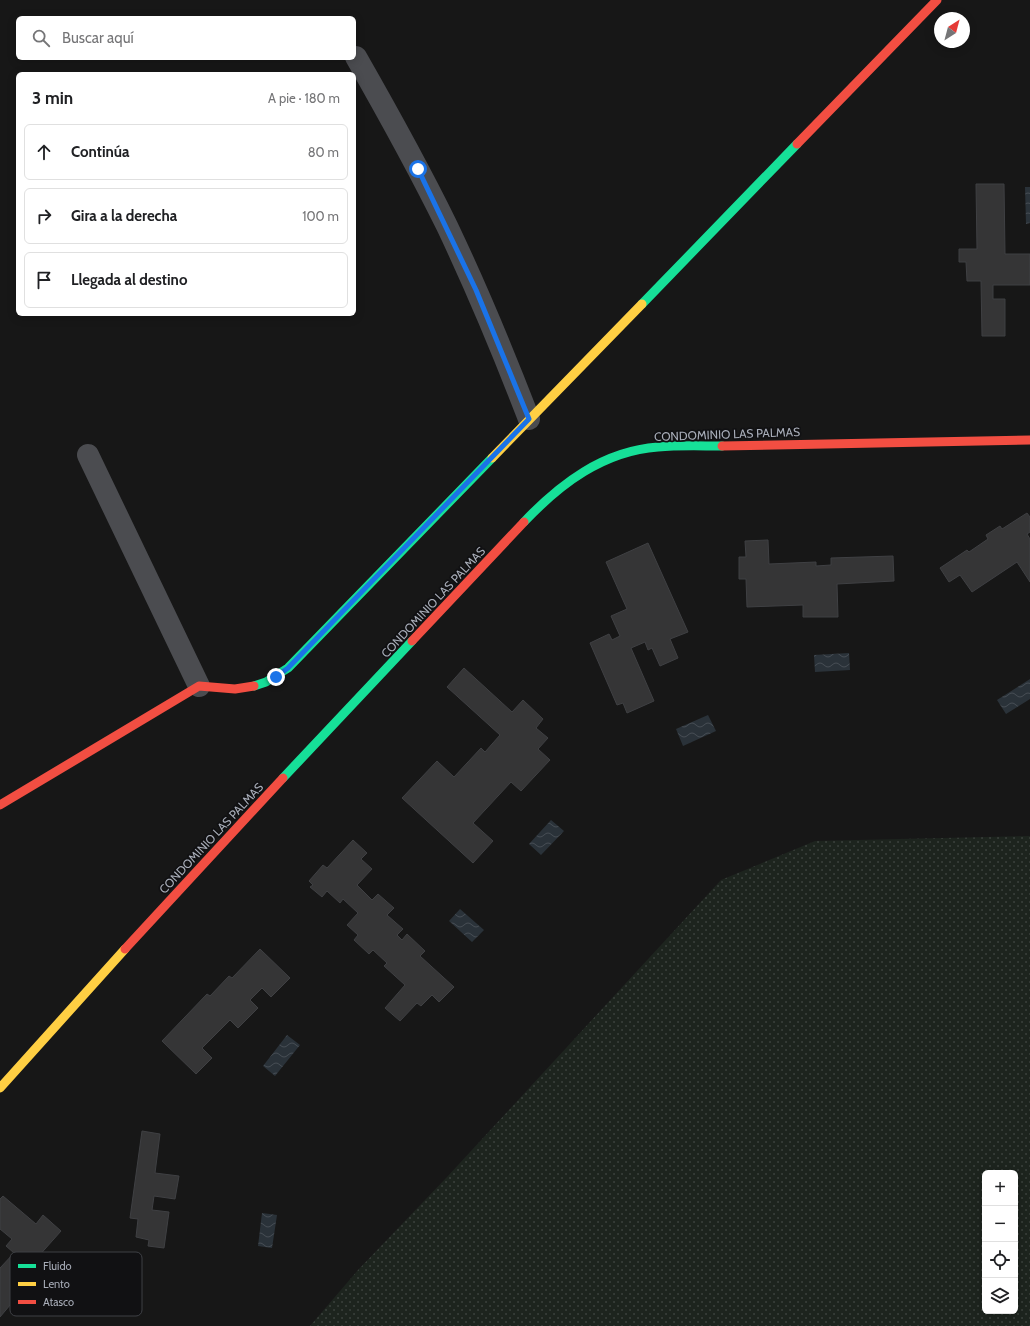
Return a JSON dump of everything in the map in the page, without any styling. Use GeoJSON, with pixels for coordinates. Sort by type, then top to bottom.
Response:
{"type":"FeatureCollection","features":[{"type":"Feature","properties":{"kind":"street"},"geometry":{"type":"LineString","coordinates":[[0,805],[199,686],[227,691],[251,688],[276,677],[288,668],[936,0]]}},
{"type":"Feature","properties":{"kind":"street"},"geometry":{"type":"LineString","coordinates":[[356,57],[392,120],[447,226],[504,354],[529,419]]}},
{"type":"Feature","properties":{"kind":"street","name":"CONDOMINIO LAS PALMAS"},"geometry":{"type":"LineString","coordinates":[[0,1088],[196,870],[525,521],[566,484],[590,465],[628,451],[662,446],[1030,440]]}},
{"type":"Feature","properties":{"kind":"street"},"geometry":{"type":"LineString","coordinates":[[88,455],[199,686]]}},
{"type":"Feature","properties":{"kind":"shaded area"},"geometry":{"type":"Polygon","coordinates":[[[1030,836],[1030,1326],[310,1326],[358,1270],[447,1177],[721,880],[815,841],[1030,836]]]}},
{"type":"Feature","properties":{"kind":"water"},"geometry":{"type":"Polygon","coordinates":[[[1025,187],[1030,187],[1030,223],[1026,224],[1025,187]]]}},
{"type":"Feature","properties":{"kind":"water"},"geometry":{"type":"Polygon","coordinates":[[[849,653],[850,670],[815,672],[814,655],[849,653]]]}},
{"type":"Feature","properties":{"kind":"water"},"geometry":{"type":"Polygon","coordinates":[[[1030,679],[1030,699],[1006,714],[997,700],[1030,679]]]}},
{"type":"Feature","properties":{"kind":"water"},"geometry":{"type":"Polygon","coordinates":[[[708,715],[716,731],[683,746],[676,729],[708,715]]]}},
{"type":"Feature","properties":{"kind":"water"},"geometry":{"type":"Polygon","coordinates":[[[551,820],[564,831],[541,855],[529,844],[551,820]]]}},
{"type":"Feature","properties":{"kind":"water"},"geometry":{"type":"Polygon","coordinates":[[[460,909],[484,930],[472,942],[449,921],[460,909]]]}},
{"type":"Feature","properties":{"kind":"water"},"geometry":{"type":"Polygon","coordinates":[[[287,1035],[300,1045],[275,1076],[263,1066],[287,1035]]]}},
{"type":"Feature","properties":{"kind":"water"},"geometry":{"type":"Polygon","coordinates":[[[262,1213],[277,1215],[272,1248],[258,1246],[262,1213]]]}},
{"type":"Feature","properties":{"kind":"building"},"geometry":{"type":"Polygon","coordinates":[[[976,184],[1004,184],[1005,254],[1030,254],[1030,285],[993,285],[993,299],[1005,299],[1005,336],[982,336],[981,281],[967,281],[966,262],[959,262],[959,249],[977,249],[976,184]]]}},
{"type":"Feature","properties":{"kind":"building"},"geometry":{"type":"Polygon","coordinates":[[[1027,513],[1030,517],[1030,532],[1027,534],[1030,539],[1030,582],[1017,562],[972,592],[960,575],[949,582],[940,568],[967,550],[969,552],[988,539],[986,535],[1000,526],[1002,529],[1027,513]]]}},
{"type":"Feature","properties":{"kind":"building"},"geometry":{"type":"Polygon","coordinates":[[[768,540],[769,564],[816,562],[816,566],[831,565],[831,558],[893,556],[894,581],[837,584],[838,617],[803,617],[803,605],[747,607],[746,579],[739,579],[739,557],[746,557],[745,541],[768,540]]]}},
{"type":"Feature","properties":{"kind":"building"},"geometry":{"type":"Polygon","coordinates":[[[648,543],[688,632],[670,639],[678,658],[660,666],[652,648],[648,650],[645,642],[631,648],[654,701],[627,713],[623,703],[617,705],[590,643],[609,634],[612,640],[620,636],[611,616],[627,609],[606,562],[648,543]]]}},
{"type":"Feature","properties":{"kind":"building"},"geometry":{"type":"Polygon","coordinates":[[[464,668],[512,712],[523,700],[543,719],[536,728],[548,738],[538,749],[550,760],[521,791],[511,782],[473,823],[493,841],[473,863],[402,798],[437,761],[454,777],[481,748],[485,752],[500,735],[447,687],[464,668]]]}},
{"type":"Feature","properties":{"kind":"building"},"geometry":{"type":"Polygon","coordinates":[[[353,840],[367,853],[361,859],[372,869],[357,885],[372,900],[378,894],[394,908],[387,915],[403,929],[397,935],[402,940],[407,934],[425,951],[420,956],[454,987],[439,1002],[432,995],[421,1006],[417,1003],[400,1021],[385,1008],[405,985],[384,966],[387,963],[373,950],[369,954],[354,940],[358,935],[347,925],[358,913],[343,899],[340,903],[327,891],[322,897],[310,887],[313,885],[309,881],[323,865],[327,868],[353,840]]]}},
{"type":"Feature","properties":{"kind":"building"},"geometry":{"type":"Polygon","coordinates":[[[260,949],[290,978],[271,997],[262,988],[250,1000],[258,1008],[238,1028],[230,1020],[202,1048],[212,1058],[196,1074],[162,1041],[207,994],[210,996],[229,976],[232,978],[260,949]]]}},
{"type":"Feature","properties":{"kind":"building"},"geometry":{"type":"Polygon","coordinates":[[[142,1131],[160,1134],[155,1173],[179,1176],[175,1199],[154,1196],[152,1210],[169,1212],[164,1248],[148,1246],[149,1240],[136,1237],[138,1219],[130,1218],[142,1131]]]}},
{"type":"Feature","properties":{"kind":"building"},"geometry":{"type":"Polygon","coordinates":[[[3,1196],[36,1224],[43,1215],[61,1231],[42,1252],[13,1252],[6,1246],[12,1239],[0,1229],[0,1199],[3,1196]]]}},
{"type":"Feature","properties":{"kind":"building"},"geometry":{"type":"Polygon","coordinates":[[[10,1257],[10,1305],[0,1317],[0,1268],[10,1257]]]}},
{"type":"Feature","properties":{"kind":"traffic: fast"},"geometry":{"type":"LineString","coordinates":[[642,304],[797,144]]}},
{"type":"Feature","properties":{"kind":"traffic: fast"},"geometry":{"type":"LineString","coordinates":[[524,522],[552,495],[568,483],[601,462],[619,455],[658,447],[722,446]]}},
{"type":"Feature","properties":{"kind":"traffic: fast"},"geometry":{"type":"LineString","coordinates":[[254,686],[266,682],[288,668],[492,458]]}},
{"type":"Feature","properties":{"kind":"traffic: fast"},"geometry":{"type":"LineString","coordinates":[[283,778],[412,641]]}},
{"type":"Feature","properties":{"kind":"traffic: slow"},"geometry":{"type":"LineString","coordinates":[[492,458],[642,304]]}},
{"type":"Feature","properties":{"kind":"traffic: slow"},"geometry":{"type":"LineString","coordinates":[[0,1088],[125,949]]}},
{"type":"Feature","properties":{"kind":"traffic: jam"},"geometry":{"type":"LineString","coordinates":[[797,144],[937,0]]}},
{"type":"Feature","properties":{"kind":"traffic: jam"},"geometry":{"type":"LineString","coordinates":[[722,446],[1030,440]]}},
{"type":"Feature","properties":{"kind":"traffic: jam"},"geometry":{"type":"LineString","coordinates":[[412,641],[524,522]]}},
{"type":"Feature","properties":{"kind":"traffic: jam"},"geometry":{"type":"LineString","coordinates":[[0,805],[199,686],[235,689],[254,686]]}},
{"type":"Feature","properties":{"kind":"traffic: jam"},"geometry":{"type":"LineString","coordinates":[[125,949],[283,778]]}},
{"type":"Feature","properties":{"kind":"route"},"geometry":{"type":"LineString","coordinates":[[276,677],[288,668],[529,419],[504,354],[476,290],[447,226],[418,169]]}}]}
